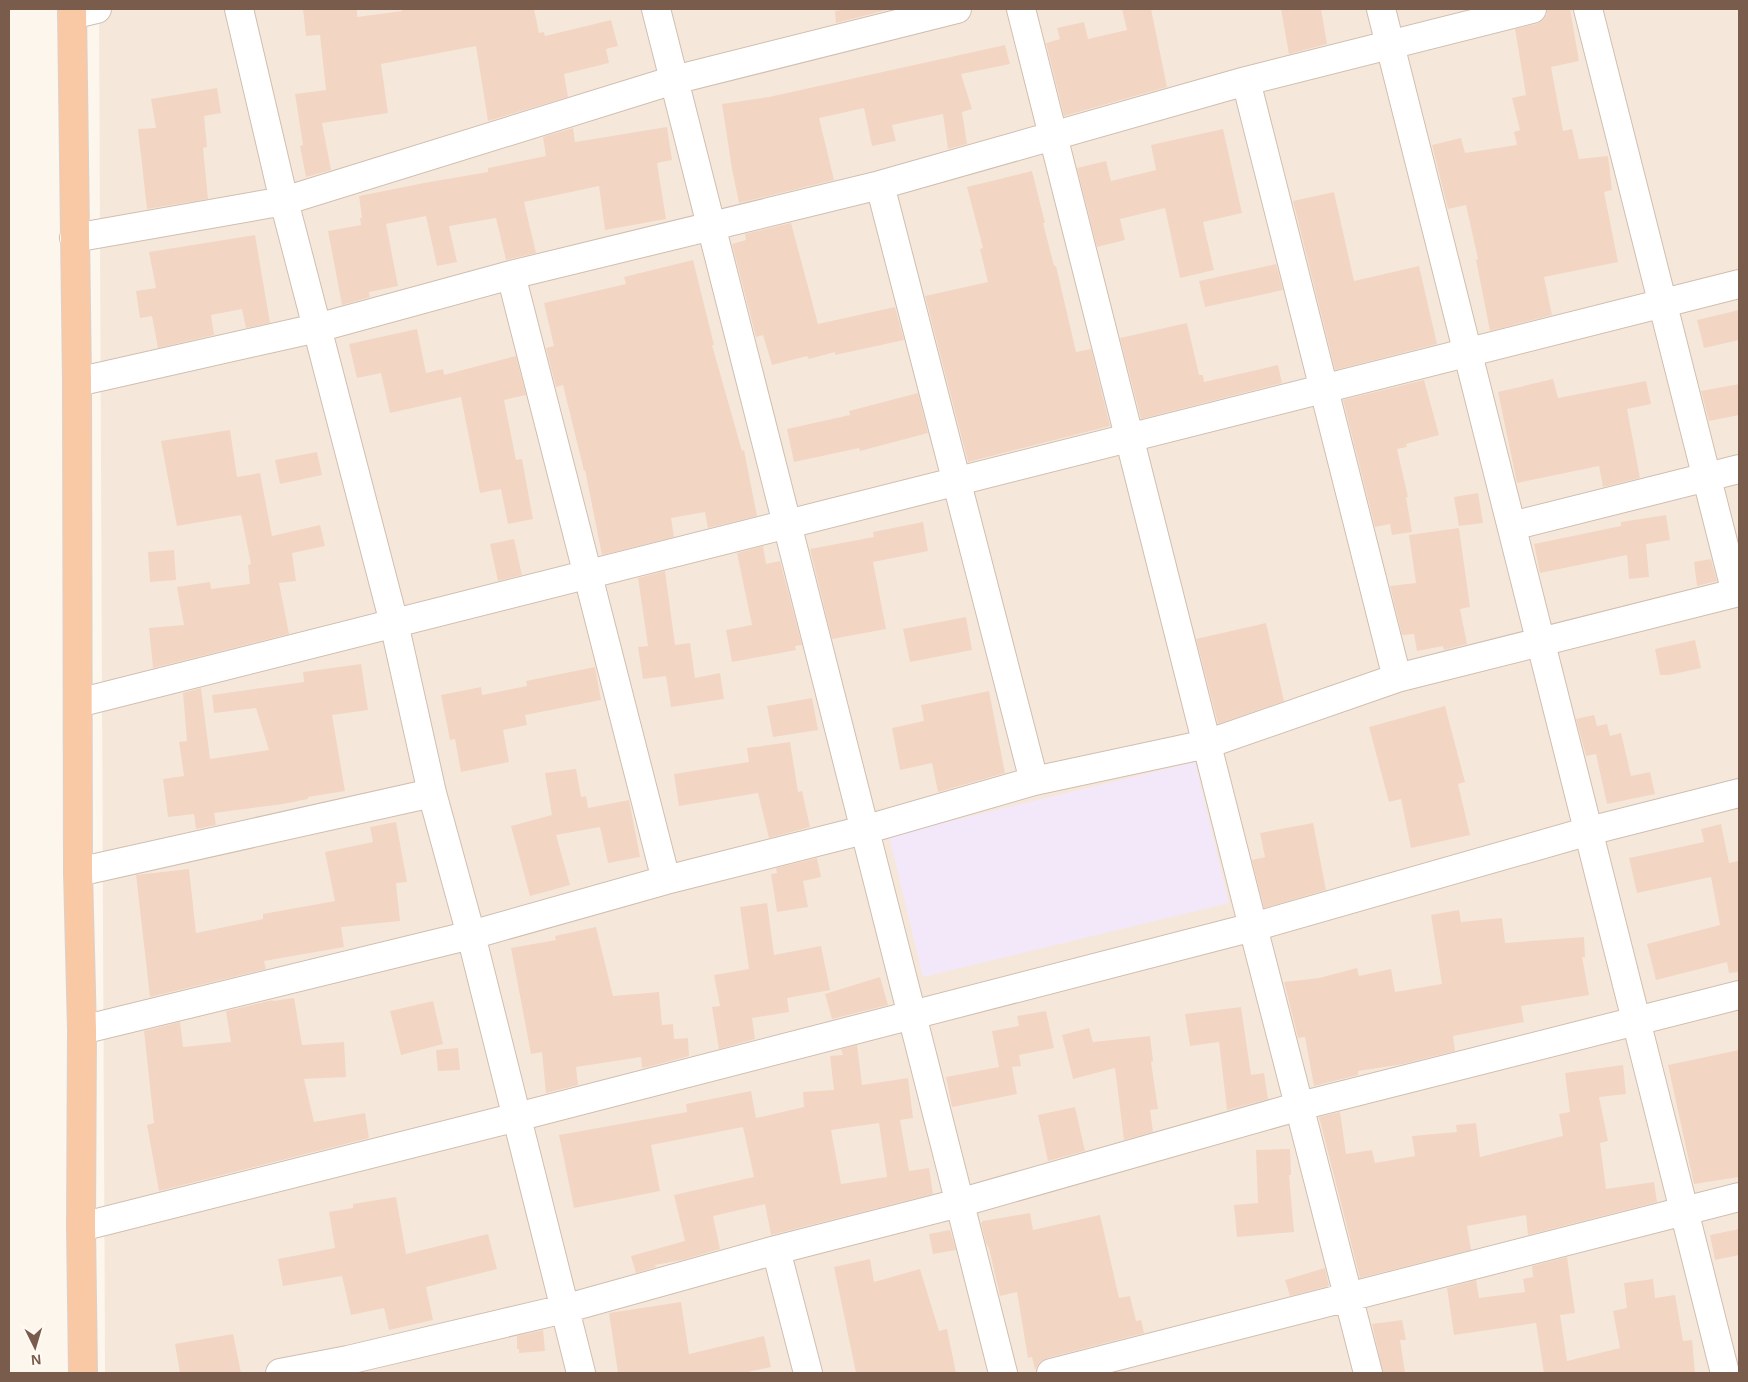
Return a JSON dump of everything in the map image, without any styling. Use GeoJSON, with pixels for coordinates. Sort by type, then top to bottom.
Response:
{"type":"FeatureCollection","features":[{"type":"Feature","properties":{"kind":"highway"},"geometry":{"type":"LineString","coordinates":[[80,11],[74,238],[78,872],[82,1030],[81,1227],[84,1373]]}},
{"type":"Feature","properties":{"kind":"street"},"geometry":{"type":"LineString","coordinates":[[239,9],[284,201],[394,623],[432,793],[472,935],[581,1373]]}},
{"type":"Feature","properties":{"kind":"street"},"geometry":{"type":"LineString","coordinates":[[656,9],[1003,1373]]}},
{"type":"Feature","properties":{"kind":"street"},"geometry":{"type":"LineString","coordinates":[[74,238],[284,201],[674,80],[957,9]]}},
{"type":"Feature","properties":{"kind":"street"},"geometry":{"type":"LineString","coordinates":[[1021,9],[1368,1373]]}},
{"type":"Feature","properties":{"kind":"street"},"geometry":{"type":"LineString","coordinates":[[1381,9],[1725,1373]]}},
{"type":"Feature","properties":{"kind":"street"},"geometry":{"type":"LineString","coordinates":[[76,382],[317,328],[511,275],[880,185],[1246,81],[1532,9]]}},
{"type":"Feature","properties":{"kind":"street"},"geometry":{"type":"LineString","coordinates":[[82,1030],[472,935],[666,880],[864,830],[1034,781],[1207,744],[1397,678],[1738,593],[1588,9]]}},
{"type":"Feature","properties":{"kind":"street"},"geometry":{"type":"LineString","coordinates":[[1246,81],[1397,678]]}},
{"type":"Feature","properties":{"kind":"street"},"geometry":{"type":"LineString","coordinates":[[880,185],[1034,781]]}},
{"type":"Feature","properties":{"kind":"street"},"geometry":{"type":"LineString","coordinates":[[511,275],[666,880]]}},
{"type":"Feature","properties":{"kind":"street"},"geometry":{"type":"LineString","coordinates":[[78,703],[1739,284]]}},
{"type":"Feature","properties":{"kind":"street"},"geometry":{"type":"LineString","coordinates":[[1512,526],[1739,468]]}},
{"type":"Feature","properties":{"kind":"street"},"geometry":{"type":"LineString","coordinates":[[78,872],[432,793]]}},
{"type":"Feature","properties":{"kind":"street"},"geometry":{"type":"LineString","coordinates":[[81,1227],[517,1117],[1253,927],[1589,831],[1739,793]]}},
{"type":"Feature","properties":{"kind":"street"},"geometry":{"type":"LineString","coordinates":[[280,1373],[350,1366],[776,1250],[959,1203],[1300,1106],[1739,995]]}},
{"type":"Feature","properties":{"kind":"street"},"geometry":{"type":"LineString","coordinates":[[1051,1373],[1739,1197]]}},
{"type":"Feature","properties":{"kind":"street"},"geometry":{"type":"LineString","coordinates":[[776,1250],[808,1373]]}},
{"type":"Feature","properties":{"kind":"shaded area"},"geometry":{"type":"Polygon","coordinates":[[[99,9],[1739,9],[1739,1373],[105,1373],[99,9]]]}},
{"type":"Feature","properties":{"kind":"shaded area"},"geometry":{"type":"Polygon","coordinates":[[[1195,762],[1229,903],[923,977],[889,836],[1195,762]]]}},
{"type":"Feature","properties":{"kind":"building"},"geometry":{"type":"Polygon","coordinates":[[[303,9],[357,9],[357,17],[402,11],[402,9],[534,9],[539,33],[544,32],[545,36],[611,20],[618,46],[606,49],[609,63],[564,74],[568,97],[488,121],[476,46],[381,64],[388,113],[322,123],[331,170],[306,177],[300,146],[303,145],[295,94],[326,90],[320,35],[306,36],[303,9]]]}},
{"type":"Feature","properties":{"kind":"building"},"geometry":{"type":"Polygon","coordinates":[[[850,9],[887,10],[836,23],[835,11],[850,9]]]}},
{"type":"Feature","properties":{"kind":"building"},"geometry":{"type":"Polygon","coordinates":[[[1122,9],[1151,9],[1167,87],[1064,116],[1046,43],[1060,39],[1057,28],[1084,22],[1088,39],[1127,30],[1122,9]]]}},
{"type":"Feature","properties":{"kind":"building"},"geometry":{"type":"Polygon","coordinates":[[[1281,9],[1321,9],[1327,44],[1289,54],[1281,9]]]}},
{"type":"Feature","properties":{"kind":"building"},"geometry":{"type":"Polygon","coordinates":[[[1547,9],[1570,9],[1579,61],[1551,67],[1563,131],[1572,129],[1579,159],[1608,156],[1612,190],[1604,192],[1618,262],[1544,277],[1552,315],[1490,331],[1476,260],[1478,259],[1466,205],[1448,209],[1432,145],[1461,138],[1465,153],[1517,145],[1514,132],[1520,130],[1512,98],[1526,95],[1515,29],[1542,21],[1547,14],[1547,9]]]}},
{"type":"Feature","properties":{"kind":"building"},"geometry":{"type":"Polygon","coordinates":[[[1005,45],[1010,64],[961,74],[972,109],[962,112],[967,144],[948,149],[943,114],[892,125],[896,141],[872,146],[864,108],[819,118],[834,180],[739,203],[722,104],[769,97],[1005,45]]]}},
{"type":"Feature","properties":{"kind":"building"},"geometry":{"type":"Polygon","coordinates":[[[217,88],[221,113],[204,116],[207,147],[203,148],[208,199],[147,209],[138,129],[156,128],[151,99],[217,88]]]}},
{"type":"Feature","properties":{"kind":"building"},"geometry":{"type":"Polygon","coordinates":[[[667,127],[672,160],[657,163],[666,219],[605,230],[599,186],[524,202],[536,253],[506,260],[496,218],[449,226],[457,262],[437,266],[426,216],[386,224],[398,286],[369,292],[370,297],[342,305],[328,231],[361,225],[359,196],[488,172],[488,168],[546,156],[543,137],[573,128],[575,142],[667,127]]]}},
{"type":"Feature","properties":{"kind":"building"},"geometry":{"type":"Polygon","coordinates":[[[1223,129],[1242,213],[1203,222],[1214,270],[1180,278],[1165,208],[1120,219],[1125,240],[1097,247],[1077,168],[1106,161],[1111,181],[1156,170],[1151,145],[1223,129]]]}},
{"type":"Feature","properties":{"kind":"building"},"geometry":{"type":"Polygon","coordinates":[[[1032,171],[1045,223],[1043,223],[1054,266],[1056,266],[1076,352],[1091,349],[1110,426],[968,462],[925,296],[988,282],[980,249],[983,248],[967,187],[1032,171]]]}},
{"type":"Feature","properties":{"kind":"building"},"geometry":{"type":"Polygon","coordinates":[[[1334,192],[1354,281],[1419,266],[1437,344],[1335,370],[1293,201],[1334,192]]]}},
{"type":"Feature","properties":{"kind":"building"},"geometry":{"type":"Polygon","coordinates":[[[791,223],[818,324],[895,307],[904,340],[835,355],[835,352],[809,359],[807,356],[772,365],[763,335],[756,337],[732,244],[746,240],[745,234],[791,223]]]}},
{"type":"Feature","properties":{"kind":"building"},"geometry":{"type":"Polygon","coordinates":[[[255,235],[270,323],[246,328],[242,309],[211,315],[214,335],[158,348],[152,316],[140,318],[136,291],[156,288],[149,252],[255,235]]]}},
{"type":"Feature","properties":{"kind":"building"},"geometry":{"type":"Polygon","coordinates":[[[693,260],[714,345],[712,345],[742,451],[744,450],[757,516],[708,528],[705,512],[671,518],[674,537],[602,555],[585,470],[563,385],[556,387],[546,348],[554,346],[544,303],[626,284],[624,277],[693,260]]]}},
{"type":"Feature","properties":{"kind":"building"},"geometry":{"type":"Polygon","coordinates":[[[1276,264],[1283,290],[1205,307],[1199,281],[1276,264]]]}},
{"type":"Feature","properties":{"kind":"building"},"geometry":{"type":"Polygon","coordinates":[[[1739,310],[1739,340],[1704,348],[1697,320],[1739,310]]]}},
{"type":"Feature","properties":{"kind":"building"},"geometry":{"type":"Polygon","coordinates":[[[1187,323],[1199,375],[1203,375],[1204,382],[1278,365],[1282,383],[1141,419],[1120,338],[1187,323]]]}},
{"type":"Feature","properties":{"kind":"building"},"geometry":{"type":"Polygon","coordinates":[[[417,329],[426,373],[443,369],[444,375],[516,356],[526,395],[504,400],[516,460],[522,459],[533,519],[508,524],[501,489],[480,493],[461,397],[390,413],[381,373],[357,378],[349,344],[417,329]]]}},
{"type":"Feature","properties":{"kind":"building"},"geometry":{"type":"Polygon","coordinates":[[[1553,379],[1558,398],[1646,381],[1651,404],[1627,409],[1640,478],[1603,487],[1599,466],[1517,483],[1498,392],[1553,379]]]}},
{"type":"Feature","properties":{"kind":"building"},"geometry":{"type":"Polygon","coordinates":[[[1424,380],[1439,435],[1406,444],[1407,447],[1397,449],[1408,497],[1406,497],[1412,532],[1392,535],[1390,524],[1375,527],[1343,400],[1424,380]]]}},
{"type":"Feature","properties":{"kind":"building"},"geometry":{"type":"Polygon","coordinates":[[[1739,384],[1739,415],[1709,421],[1701,391],[1739,384]]]}},
{"type":"Feature","properties":{"kind":"building"},"geometry":{"type":"Polygon","coordinates":[[[918,393],[928,433],[860,451],[859,448],[794,462],[787,429],[850,415],[849,411],[918,393]]]}},
{"type":"Feature","properties":{"kind":"building"},"geometry":{"type":"Polygon","coordinates":[[[230,430],[237,477],[260,473],[272,536],[320,525],[325,546],[292,553],[296,581],[279,583],[289,634],[153,668],[149,628],[184,625],[177,587],[210,582],[211,589],[250,584],[248,565],[251,564],[241,515],[177,526],[161,441],[230,430]]]}},
{"type":"Feature","properties":{"kind":"building"},"geometry":{"type":"Polygon","coordinates":[[[317,452],[322,475],[280,484],[275,460],[317,452]]]}},
{"type":"Feature","properties":{"kind":"building"},"geometry":{"type":"Polygon","coordinates":[[[1478,493],[1483,523],[1459,526],[1454,497],[1478,493]]]}},
{"type":"Feature","properties":{"kind":"building"},"geometry":{"type":"Polygon","coordinates":[[[1666,515],[1670,540],[1646,544],[1649,577],[1629,579],[1627,555],[1540,573],[1534,544],[1621,526],[1621,522],[1666,515]]]}},
{"type":"Feature","properties":{"kind":"building"},"geometry":{"type":"Polygon","coordinates":[[[923,522],[928,551],[873,562],[886,629],[832,639],[810,549],[874,537],[873,532],[923,522]]]}},
{"type":"Feature","properties":{"kind":"building"},"geometry":{"type":"Polygon","coordinates":[[[1459,528],[1470,607],[1460,609],[1467,644],[1444,650],[1443,646],[1417,651],[1414,634],[1402,635],[1390,586],[1416,583],[1409,535],[1459,528]]]}},
{"type":"Feature","properties":{"kind":"building"},"geometry":{"type":"Polygon","coordinates":[[[514,539],[522,575],[498,581],[490,544],[514,539]]]}},
{"type":"Feature","properties":{"kind":"building"},"geometry":{"type":"Polygon","coordinates":[[[763,546],[766,564],[780,561],[802,645],[795,646],[796,650],[732,662],[726,630],[752,625],[737,553],[763,546]]]}},
{"type":"Feature","properties":{"kind":"building"},"geometry":{"type":"Polygon","coordinates":[[[174,550],[176,580],[150,582],[148,552],[174,550]]]}},
{"type":"Feature","properties":{"kind":"building"},"geometry":{"type":"Polygon","coordinates":[[[1711,559],[1717,581],[1697,586],[1694,562],[1711,559]]]}},
{"type":"Feature","properties":{"kind":"building"},"geometry":{"type":"Polygon","coordinates":[[[665,571],[675,645],[690,643],[695,678],[720,673],[724,699],[671,707],[666,676],[643,679],[638,647],[648,646],[638,578],[665,571]]]}},
{"type":"Feature","properties":{"kind":"building"},"geometry":{"type":"Polygon","coordinates":[[[966,617],[972,650],[910,662],[903,629],[966,617]]]}},
{"type":"Feature","properties":{"kind":"building"},"geometry":{"type":"Polygon","coordinates":[[[1266,623],[1284,701],[1218,724],[1196,639],[1266,623]]]}},
{"type":"Feature","properties":{"kind":"building"},"geometry":{"type":"Polygon","coordinates":[[[1695,640],[1701,668],[1669,675],[1660,675],[1655,649],[1695,640]]]}},
{"type":"Feature","properties":{"kind":"building"},"geometry":{"type":"Polygon","coordinates":[[[361,664],[368,710],[332,715],[345,791],[308,797],[308,799],[283,804],[214,813],[216,825],[196,829],[194,814],[168,817],[163,779],[184,776],[179,742],[187,741],[183,693],[201,688],[210,759],[269,750],[256,708],[214,713],[212,695],[304,682],[303,672],[361,664]]]}},
{"type":"Feature","properties":{"kind":"building"},"geometry":{"type":"Polygon","coordinates":[[[595,667],[601,700],[525,715],[527,725],[503,730],[509,762],[461,772],[455,739],[450,740],[441,695],[481,687],[482,695],[527,686],[526,681],[595,667]]]}},
{"type":"Feature","properties":{"kind":"building"},"geometry":{"type":"Polygon","coordinates":[[[989,691],[1005,773],[938,792],[932,763],[900,770],[892,728],[924,721],[921,705],[989,691]]]}},
{"type":"Feature","properties":{"kind":"building"},"geometry":{"type":"Polygon","coordinates":[[[812,698],[818,730],[773,737],[767,706],[812,698]]]}},
{"type":"Feature","properties":{"kind":"building"},"geometry":{"type":"Polygon","coordinates":[[[1445,706],[1465,782],[1458,784],[1470,835],[1411,848],[1401,799],[1389,802],[1369,727],[1445,706]]]}},
{"type":"Feature","properties":{"kind":"building"},"geometry":{"type":"Polygon","coordinates":[[[1594,715],[1597,726],[1607,724],[1610,736],[1621,733],[1631,776],[1650,772],[1655,794],[1607,804],[1596,754],[1586,756],[1576,719],[1594,715]]]}},
{"type":"Feature","properties":{"kind":"building"},"geometry":{"type":"Polygon","coordinates":[[[790,742],[798,792],[802,791],[810,827],[769,838],[758,793],[679,806],[674,774],[749,762],[747,748],[790,742]]]}},
{"type":"Feature","properties":{"kind":"building"},"geometry":{"type":"Polygon","coordinates":[[[576,769],[581,797],[586,796],[588,808],[629,800],[640,857],[608,863],[600,827],[556,835],[570,885],[530,896],[511,826],[552,815],[545,773],[576,769]]]}},
{"type":"Feature","properties":{"kind":"building"},"geometry":{"type":"Polygon","coordinates":[[[396,822],[407,882],[396,883],[400,921],[341,927],[344,947],[264,961],[266,969],[150,997],[136,875],[189,869],[196,933],[263,919],[263,914],[335,901],[325,852],[373,842],[370,827],[396,822]]]}},
{"type":"Feature","properties":{"kind":"building"},"geometry":{"type":"Polygon","coordinates":[[[1313,823],[1326,890],[1264,908],[1252,860],[1265,857],[1260,833],[1313,823]]]}},
{"type":"Feature","properties":{"kind":"building"},"geometry":{"type":"Polygon","coordinates":[[[1721,824],[1729,863],[1739,861],[1739,972],[1729,973],[1727,962],[1656,980],[1647,944],[1720,925],[1711,877],[1637,893],[1629,858],[1704,842],[1701,829],[1721,824]]]}},
{"type":"Feature","properties":{"kind":"building"},"geometry":{"type":"Polygon","coordinates":[[[817,858],[821,877],[803,881],[808,907],[777,912],[771,874],[777,873],[776,868],[817,858]]]}},
{"type":"Feature","properties":{"kind":"building"},"geometry":{"type":"Polygon","coordinates":[[[767,903],[774,955],[821,946],[830,990],[787,998],[789,1012],[752,1018],[755,1039],[719,1049],[712,1007],[720,1006],[714,975],[749,969],[740,907],[767,903]]]}},
{"type":"Feature","properties":{"kind":"building"},"geometry":{"type":"Polygon","coordinates":[[[1459,910],[1461,922],[1502,918],[1505,943],[1584,937],[1585,957],[1582,957],[1589,995],[1521,1006],[1524,1022],[1453,1036],[1455,1051],[1403,1064],[1358,1071],[1358,1075],[1314,1086],[1305,1037],[1298,1038],[1284,982],[1319,978],[1357,968],[1359,976],[1391,969],[1395,992],[1442,984],[1431,915],[1459,910]]]}},
{"type":"Feature","properties":{"kind":"building"},"geometry":{"type":"Polygon","coordinates":[[[596,927],[613,996],[659,992],[662,1025],[673,1024],[674,1039],[688,1038],[689,1056],[642,1068],[641,1057],[576,1067],[578,1085],[546,1093],[542,1052],[531,1054],[511,948],[556,940],[555,936],[596,927]]]}},
{"type":"Feature","properties":{"kind":"building"},"geometry":{"type":"Polygon","coordinates":[[[880,977],[888,1005],[832,1019],[825,994],[880,977]]]}},
{"type":"Feature","properties":{"kind":"building"},"geometry":{"type":"Polygon","coordinates":[[[294,998],[302,1045],[344,1042],[346,1077],[304,1079],[314,1122],[365,1113],[369,1138],[159,1191],[147,1125],[154,1123],[144,1031],[180,1022],[183,1047],[231,1042],[226,1011],[273,1000],[294,998]]]}},
{"type":"Feature","properties":{"kind":"building"},"geometry":{"type":"Polygon","coordinates":[[[433,1001],[443,1044],[401,1055],[390,1011],[433,1001]]]}},
{"type":"Feature","properties":{"kind":"building"},"geometry":{"type":"Polygon","coordinates":[[[1241,1007],[1251,1075],[1264,1073],[1268,1099],[1227,1110],[1219,1042],[1190,1046],[1185,1014],[1241,1007]]]}},
{"type":"Feature","properties":{"kind":"building"},"geometry":{"type":"Polygon","coordinates":[[[1046,1011],[1054,1048],[1019,1055],[1021,1066],[1012,1067],[1017,1094],[952,1107],[946,1077],[999,1067],[992,1031],[1019,1026],[1017,1016],[1046,1011]]]}},
{"type":"Feature","properties":{"kind":"building"},"geometry":{"type":"Polygon","coordinates":[[[1089,1028],[1093,1042],[1150,1036],[1153,1061],[1151,1062],[1158,1109],[1150,1110],[1153,1132],[1124,1140],[1115,1068],[1073,1079],[1062,1035],[1089,1028]]]}},
{"type":"Feature","properties":{"kind":"building"},"geometry":{"type":"Polygon","coordinates":[[[857,1045],[862,1085],[908,1078],[913,1118],[900,1120],[909,1171],[929,1168],[933,1194],[771,1235],[765,1204],[713,1216],[720,1249],[682,1260],[655,1265],[656,1267],[636,1273],[631,1256],[685,1241],[674,1195],[754,1177],[743,1127],[651,1145],[660,1191],[574,1208],[559,1135],[687,1112],[686,1104],[751,1091],[756,1118],[804,1107],[803,1092],[834,1090],[830,1056],[843,1055],[841,1049],[857,1045]],[[879,1123],[831,1130],[841,1184],[887,1177],[879,1123]]]}},
{"type":"Feature","properties":{"kind":"building"},"geometry":{"type":"Polygon","coordinates":[[[458,1048],[460,1070],[438,1071],[436,1050],[458,1048]]]}},
{"type":"Feature","properties":{"kind":"building"},"geometry":{"type":"Polygon","coordinates":[[[1739,1050],[1739,1177],[1694,1184],[1668,1065],[1739,1050]]]}},
{"type":"Feature","properties":{"kind":"building"},"geometry":{"type":"Polygon","coordinates":[[[1623,1065],[1626,1094],[1599,1097],[1608,1141],[1600,1143],[1606,1189],[1654,1182],[1657,1202],[1528,1235],[1526,1215],[1467,1226],[1471,1250],[1360,1278],[1319,1117],[1340,1112],[1346,1154],[1372,1150],[1375,1163],[1415,1156],[1412,1136],[1457,1132],[1456,1125],[1476,1123],[1480,1157],[1563,1136],[1559,1114],[1570,1112],[1565,1073],[1623,1065]]]}},
{"type":"Feature","properties":{"kind":"building"},"geometry":{"type":"Polygon","coordinates":[[[1075,1107],[1085,1151],[1048,1161],[1038,1115],[1075,1107]]]}},
{"type":"Feature","properties":{"kind":"building"},"geometry":{"type":"Polygon","coordinates":[[[1290,1149],[1291,1175],[1289,1175],[1294,1232],[1237,1237],[1234,1205],[1258,1203],[1256,1150],[1290,1149]]]}},
{"type":"Feature","properties":{"kind":"building"},"geometry":{"type":"Polygon","coordinates":[[[396,1197],[406,1254],[488,1234],[497,1269],[426,1287],[433,1320],[389,1330],[384,1308],[351,1315],[342,1276],[283,1286],[278,1259],[335,1248],[329,1212],[353,1208],[353,1204],[396,1197]]]}},
{"type":"Feature","properties":{"kind":"building"},"geometry":{"type":"Polygon","coordinates":[[[1030,1213],[1033,1230],[1100,1215],[1119,1298],[1130,1296],[1136,1321],[1141,1320],[1144,1333],[1047,1358],[1040,1362],[1035,1370],[1032,1357],[1028,1358],[1017,1292],[1000,1296],[981,1223],[983,1221],[1030,1213]]]}},
{"type":"Feature","properties":{"kind":"building"},"geometry":{"type":"Polygon","coordinates":[[[1739,1229],[1739,1255],[1715,1260],[1710,1235],[1739,1229]]]}},
{"type":"Feature","properties":{"kind":"building"},"geometry":{"type":"Polygon","coordinates":[[[950,1230],[956,1250],[933,1254],[929,1234],[950,1230]]]}},
{"type":"Feature","properties":{"kind":"building"},"geometry":{"type":"Polygon","coordinates":[[[1567,1257],[1575,1313],[1560,1315],[1567,1361],[1620,1348],[1613,1311],[1627,1308],[1624,1283],[1653,1279],[1655,1298],[1675,1295],[1683,1341],[1692,1340],[1695,1373],[1544,1373],[1536,1323],[1454,1335],[1447,1288],[1476,1280],[1479,1298],[1525,1292],[1523,1279],[1533,1277],[1532,1266],[1567,1257]]]}},
{"type":"Feature","properties":{"kind":"building"},"geometry":{"type":"Polygon","coordinates":[[[870,1259],[874,1282],[920,1269],[939,1331],[947,1329],[956,1373],[856,1373],[834,1267],[870,1259]]]}},
{"type":"Feature","properties":{"kind":"building"},"geometry":{"type":"Polygon","coordinates":[[[1325,1268],[1329,1286],[1290,1296],[1285,1280],[1325,1268]]]}},
{"type":"Feature","properties":{"kind":"building"},"geometry":{"type":"Polygon","coordinates":[[[681,1302],[689,1354],[764,1336],[771,1367],[743,1373],[618,1373],[609,1313],[681,1302]]]}},
{"type":"Feature","properties":{"kind":"building"},"geometry":{"type":"Polygon","coordinates":[[[1402,1320],[1406,1340],[1400,1340],[1405,1373],[1383,1373],[1372,1324],[1402,1320]]]}},
{"type":"Feature","properties":{"kind":"building"},"geometry":{"type":"Polygon","coordinates":[[[543,1330],[545,1351],[519,1353],[519,1349],[517,1349],[517,1336],[543,1330]]]}},
{"type":"Feature","properties":{"kind":"building"},"geometry":{"type":"Polygon","coordinates":[[[233,1334],[241,1373],[180,1373],[175,1344],[233,1334]]]}}]}
